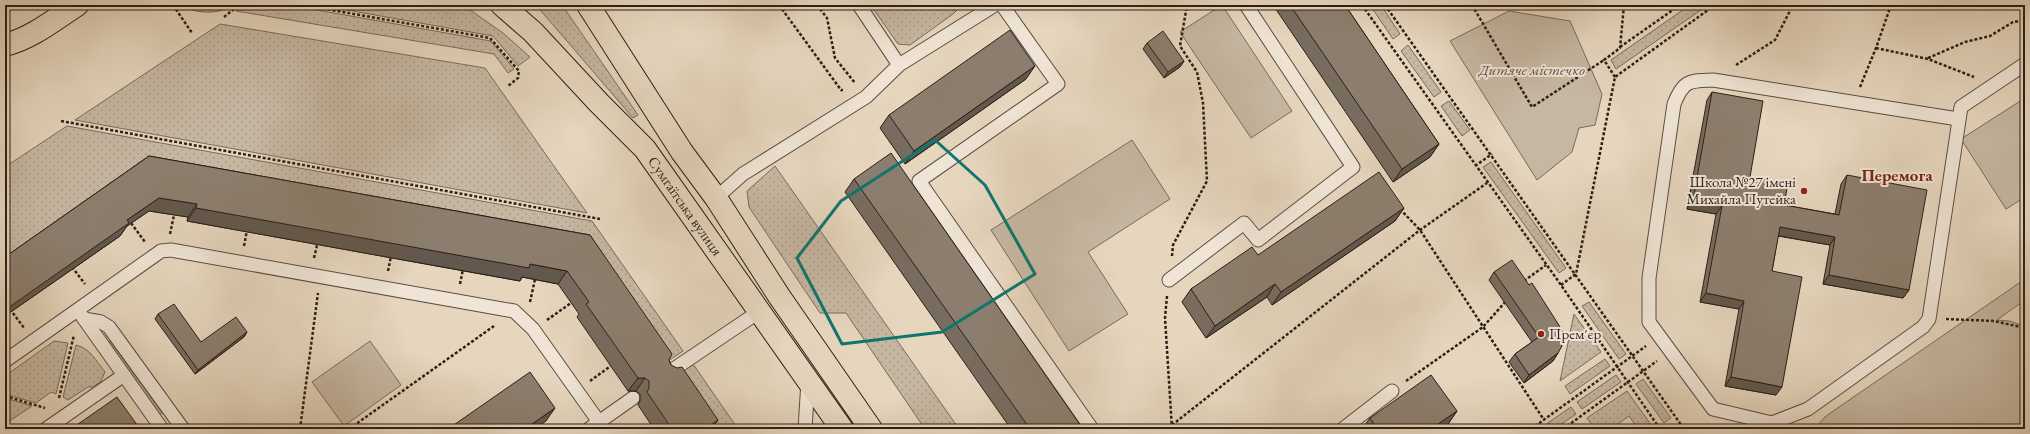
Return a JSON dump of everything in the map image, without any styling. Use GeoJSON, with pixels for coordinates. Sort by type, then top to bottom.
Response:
{"type":"FeatureCollection","features":[{"type":"Feature","properties":{"kind":"main road"},"geometry":{"type":"LineString","coordinates":[[5,45],[22,39],[37,31],[77,5]]}},
{"type":"Feature","properties":{"kind":"main road","name":"Сумгаїтська вулиця"},"geometry":{"type":"LineString","coordinates":[[502,5],[533,32],[599,103],[645,149],[842,429]]}},
{"type":"Feature","properties":{"kind":"main road","name":"Сумгаїтська вулиця"},"geometry":{"type":"LineString","coordinates":[[588,5],[682,152],[716,198],[779,296],[871,429]]}},
{"type":"Feature","properties":{"kind":"lane"},"geometry":{"type":"LineString","coordinates":[[859,5],[899,65]]}},
{"type":"Feature","properties":{"kind":"lane"},"geometry":{"type":"LineString","coordinates":[[716,198],[743,174],[862,93],[899,65],[995,5]]}},
{"type":"Feature","properties":{"kind":"lane"},"geometry":{"type":"LineString","coordinates":[[1002,5],[1058,84],[919,181],[1092,429]]}},
{"type":"Feature","properties":{"kind":"lane"},"geometry":{"type":"LineString","coordinates":[[1169,280],[1244,224],[1258,240],[1352,167],[1246,5]]}},
{"type":"Feature","properties":{"kind":"lane"},"geometry":{"type":"LineString","coordinates":[[1958,118],[1853,103],[1714,80],[1691,81],[1680,90],[1674,104],[1649,278],[1649,322],[1713,409],[1772,423],[1808,409],[1923,328],[1929,319],[1958,118],[1961,107],[1993,84],[2025,64]]}},
{"type":"Feature","properties":{"kind":"lane"},"geometry":{"type":"LineString","coordinates":[[5,361],[80,314],[164,250],[514,311],[533,328],[594,425],[633,398]]}},
{"type":"Feature","properties":{"kind":"lane"},"geometry":{"type":"LineString","coordinates":[[668,373],[760,311]]}},
{"type":"Feature","properties":{"kind":"lane"},"geometry":{"type":"LineString","coordinates":[[80,314],[162,429]]}},
{"type":"Feature","properties":{"kind":"lane"},"geometry":{"type":"LineString","coordinates":[[80,314],[101,322],[109,327],[183,429]]}},
{"type":"Feature","properties":{"kind":"lane"},"geometry":{"type":"LineString","coordinates":[[46,429],[58,415],[124,375]]}},
{"type":"Feature","properties":{"kind":"lane"},"geometry":{"type":"LineString","coordinates":[[805,429],[808,381]]}},
{"type":"Feature","properties":{"kind":"lane"},"geometry":{"type":"LineString","coordinates":[[1344,429],[1392,391]]}},
{"type":"Feature","properties":{"kind":"path"},"geometry":{"type":"LineString","coordinates":[[173,5],[192,33]]}},
{"type":"Feature","properties":{"kind":"path"},"geometry":{"type":"LineString","coordinates":[[224,17],[239,5]]}},
{"type":"Feature","properties":{"kind":"path"},"geometry":{"type":"LineString","coordinates":[[303,5],[492,38],[519,71],[518,78],[508,86]]}},
{"type":"Feature","properties":{"kind":"path"},"geometry":{"type":"LineString","coordinates":[[779,5],[841,90],[862,93]]}},
{"type":"Feature","properties":{"kind":"path"},"geometry":{"type":"LineString","coordinates":[[817,5],[827,18],[835,58],[862,93]]}},
{"type":"Feature","properties":{"kind":"path"},"geometry":{"type":"LineString","coordinates":[[1172,429],[1165,318],[1173,245],[1207,180],[1203,103],[1197,72],[1180,46],[1187,5]]}},
{"type":"Feature","properties":{"kind":"path"},"geometry":{"type":"LineString","coordinates":[[1362,5],[1618,366],[1660,429]]}},
{"type":"Feature","properties":{"kind":"path"},"geometry":{"type":"LineString","coordinates":[[1385,5],[1492,154],[1684,429]]}},
{"type":"Feature","properties":{"kind":"path"},"geometry":{"type":"LineString","coordinates":[[1472,5],[1532,107],[1604,60],[1680,5]]}},
{"type":"Feature","properties":{"kind":"path"},"geometry":{"type":"LineString","coordinates":[[1620,48],[1624,5]]}},
{"type":"Feature","properties":{"kind":"path"},"geometry":{"type":"LineString","coordinates":[[1615,78],[1716,5]]}},
{"type":"Feature","properties":{"kind":"path"},"geometry":{"type":"LineString","coordinates":[[1714,80],[1775,40],[1793,5]]}},
{"type":"Feature","properties":{"kind":"path"},"geometry":{"type":"LineString","coordinates":[[1853,103],[1876,48],[1891,5]]}},
{"type":"Feature","properties":{"kind":"path"},"geometry":{"type":"LineString","coordinates":[[1928,59],[1966,42],[1990,36],[2013,22],[2025,20]]}},
{"type":"Feature","properties":{"kind":"path"},"geometry":{"type":"LineString","coordinates":[[1876,48],[1928,59],[1953,68],[1957,72],[1993,84]]}},
{"type":"Feature","properties":{"kind":"path"},"geometry":{"type":"LineString","coordinates":[[1561,285],[1576,274],[1615,78],[1604,60]]}},
{"type":"Feature","properties":{"kind":"path"},"geometry":{"type":"LineString","coordinates":[[61,121],[600,219]]}},
{"type":"Feature","properties":{"kind":"path"},"geometry":{"type":"LineString","coordinates":[[1475,166],[1492,154]]}},
{"type":"Feature","properties":{"kind":"path"},"geometry":{"type":"LineString","coordinates":[[1172,425],[1420,230],[1487,183]]}},
{"type":"Feature","properties":{"kind":"path"},"geometry":{"type":"LineString","coordinates":[[1399,208],[1420,230],[1544,420]]}},
{"type":"Feature","properties":{"kind":"path"},"geometry":{"type":"LineString","coordinates":[[169,241],[174,215]]}},
{"type":"Feature","properties":{"kind":"path"},"geometry":{"type":"LineString","coordinates":[[132,223],[146,244]]}},
{"type":"Feature","properties":{"kind":"path"},"geometry":{"type":"LineString","coordinates":[[244,248],[247,229]]}},
{"type":"Feature","properties":{"kind":"path"},"geometry":{"type":"LineString","coordinates":[[314,261],[318,241]]}},
{"type":"Feature","properties":{"kind":"path"},"geometry":{"type":"LineString","coordinates":[[388,274],[392,253]]}},
{"type":"Feature","properties":{"kind":"path"},"geometry":{"type":"LineString","coordinates":[[1522,283],[1546,264]]}},
{"type":"Feature","properties":{"kind":"path"},"geometry":{"type":"LineString","coordinates":[[70,265],[90,290]]}},
{"type":"Feature","properties":{"kind":"path"},"geometry":{"type":"LineString","coordinates":[[460,287],[463,266]]}},
{"type":"Feature","properties":{"kind":"path"},"geometry":{"type":"LineString","coordinates":[[300,429],[320,276]]}},
{"type":"Feature","properties":{"kind":"path"},"geometry":{"type":"LineString","coordinates":[[528,309],[535,279]]}},
{"type":"Feature","properties":{"kind":"path"},"geometry":{"type":"LineString","coordinates":[[1392,391],[1483,327],[1507,300]]}},
{"type":"Feature","properties":{"kind":"path"},"geometry":{"type":"LineString","coordinates":[[545,322],[571,303]]}},
{"type":"Feature","properties":{"kind":"path"},"geometry":{"type":"LineString","coordinates":[[10,308],[27,333]]}},
{"type":"Feature","properties":{"kind":"path"},"geometry":{"type":"LineString","coordinates":[[349,429],[514,311]]}},
{"type":"Feature","properties":{"kind":"path"},"geometry":{"type":"LineString","coordinates":[[5,396],[58,415],[80,314]]}},
{"type":"Feature","properties":{"kind":"path"},"geometry":{"type":"LineString","coordinates":[[1929,319],[1994,321],[2025,328]]}},
{"type":"Feature","properties":{"kind":"path"},"geometry":{"type":"LineString","coordinates":[[1531,429],[1659,336]]}},
{"type":"Feature","properties":{"kind":"path"},"geometry":{"type":"LineString","coordinates":[[1563,429],[1670,351]]}},
{"type":"Feature","properties":{"kind":"path"},"geometry":{"type":"LineString","coordinates":[[590,381],[614,364]]}},
{"type":"Feature","properties":{"kind":"path"},"geometry":{"type":"LineString","coordinates":[[649,429],[656,424]]}},
{"type":"Feature","properties":{"kind":"highlighted area"},"geometry":{"type":"Polygon","coordinates":[[[935,140],[985,185],[1035,274],[942,332],[842,344],[797,258],[841,201],[935,140]]]}},
{"type":"Feature","properties":{"kind":"green space"},"geometry":{"type":"Polygon","coordinates":[[[180,5],[234,5],[214,12],[200,12],[180,5]]]}},
{"type":"Feature","properties":{"kind":"green space"},"geometry":{"type":"Polygon","coordinates":[[[243,5],[289,5],[491,41],[514,69],[508,73],[494,54],[236,11],[243,5]]]}},
{"type":"Feature","properties":{"kind":"green space"},"geometry":{"type":"Polygon","coordinates":[[[319,5],[463,5],[503,33],[530,57],[518,66],[493,36],[319,5]]]}},
{"type":"Feature","properties":{"kind":"green space"},"geometry":{"type":"Polygon","coordinates":[[[536,5],[562,5],[638,115],[633,118],[536,5]]]}},
{"type":"Feature","properties":{"kind":"green space"},"geometry":{"type":"Polygon","coordinates":[[[873,5],[962,5],[953,14],[910,45],[898,44],[872,7],[873,5]]]}},
{"type":"Feature","properties":{"kind":"green space"},"geometry":{"type":"Polygon","coordinates":[[[1222,5],[1292,111],[1251,138],[1180,32],[1222,5]]]}},
{"type":"Feature","properties":{"kind":"green space"},"geometry":{"type":"Polygon","coordinates":[[[1370,5],[1381,5],[1400,34],[1393,39],[1370,5]]]}},
{"type":"Feature","properties":{"kind":"green space"},"geometry":{"type":"Polygon","coordinates":[[[1690,5],[1708,5],[1616,69],[1611,60],[1690,5]]]}},
{"type":"Feature","properties":{"kind":"green space","name":"Дитяче містечко"},"geometry":{"type":"Polygon","coordinates":[[[1509,11],[1570,21],[1602,94],[1595,125],[1579,128],[1572,152],[1537,180],[1450,41],[1509,11]]]}},
{"type":"Feature","properties":{"kind":"green space"},"geometry":{"type":"Polygon","coordinates":[[[220,24],[485,68],[587,213],[75,120],[220,24]]]}},
{"type":"Feature","properties":{"kind":"green space"},"geometry":{"type":"Polygon","coordinates":[[[1408,45],[1441,92],[1434,97],[1401,51],[1408,45]]]}},
{"type":"Feature","properties":{"kind":"green space"},"geometry":{"type":"Polygon","coordinates":[[[2025,98],[2025,197],[2006,209],[1961,139],[2025,98]]]}},
{"type":"Feature","properties":{"kind":"green space"},"geometry":{"type":"Polygon","coordinates":[[[1449,101],[1470,130],[1462,136],[1441,106],[1449,101]]]}},
{"type":"Feature","properties":{"kind":"green space"},"geometry":{"type":"Polygon","coordinates":[[[67,126],[592,221],[683,351],[662,365],[581,248],[140,169],[5,264],[5,167],[67,126]]]}},
{"type":"Feature","properties":{"kind":"green space"},"geometry":{"type":"Polygon","coordinates":[[[1132,140],[1170,199],[1088,252],[1128,314],[1069,351],[991,230],[1132,140]]]}},
{"type":"Feature","properties":{"kind":"green space"},"geometry":{"type":"Polygon","coordinates":[[[1491,162],[1566,268],[1559,273],[1483,167],[1491,162]]]}},
{"type":"Feature","properties":{"kind":"green space"},"geometry":{"type":"Polygon","coordinates":[[[775,166],[959,429],[925,429],[846,313],[820,313],[749,207],[747,191],[775,166]]]}},
{"type":"Feature","properties":{"kind":"green space"},"geometry":{"type":"Polygon","coordinates":[[[2025,279],[2025,300],[1997,320],[2009,321],[2025,326],[2025,429],[1814,429],[1826,416],[2025,279]]]}},
{"type":"Feature","properties":{"kind":"green space"},"geometry":{"type":"Polygon","coordinates":[[[1589,302],[1626,354],[1619,359],[1582,306],[1589,302]]]}},
{"type":"Feature","properties":{"kind":"green space"},"geometry":{"type":"Polygon","coordinates":[[[1574,314],[1601,352],[1560,381],[1574,314]]]}},
{"type":"Feature","properties":{"kind":"green space"},"geometry":{"type":"Polygon","coordinates":[[[54,341],[68,343],[56,394],[51,392],[36,403],[5,394],[5,376],[54,341]]]}},
{"type":"Feature","properties":{"kind":"green space"},"geometry":{"type":"Polygon","coordinates":[[[110,341],[162,413],[159,415],[107,343],[110,341]]]}},
{"type":"Feature","properties":{"kind":"green space"},"geometry":{"type":"Polygon","coordinates":[[[370,341],[401,385],[344,426],[312,382],[370,341]]]}},
{"type":"Feature","properties":{"kind":"green space"},"geometry":{"type":"Polygon","coordinates":[[[76,345],[89,352],[105,372],[101,381],[93,387],[88,387],[68,400],[63,397],[76,345]]]}},
{"type":"Feature","properties":{"kind":"green space"},"geometry":{"type":"Polygon","coordinates":[[[1605,359],[1610,366],[1570,394],[1565,386],[1605,359]]]}},
{"type":"Feature","properties":{"kind":"green space"},"geometry":{"type":"Polygon","coordinates":[[[693,364],[738,429],[706,429],[672,379],[693,364]]]}},
{"type":"Feature","properties":{"kind":"green space"},"geometry":{"type":"Polygon","coordinates":[[[1616,375],[1621,382],[1582,409],[1577,402],[1616,375]]]}},
{"type":"Feature","properties":{"kind":"green space"},"geometry":{"type":"Polygon","coordinates":[[[1643,379],[1671,418],[1664,423],[1636,384],[1643,379]]]}},
{"type":"Feature","properties":{"kind":"green space"},"geometry":{"type":"Polygon","coordinates":[[[1627,391],[1654,429],[1638,429],[1629,416],[1611,429],[1608,429],[1605,426],[1601,429],[1595,429],[1587,418],[1627,391]]]}},
{"type":"Feature","properties":{"kind":"green space"},"geometry":{"type":"Polygon","coordinates":[[[5,398],[32,406],[5,424],[5,398]]]}},
{"type":"Feature","properties":{"kind":"green space"},"geometry":{"type":"Polygon","coordinates":[[[1571,407],[1576,414],[1554,429],[1539,429],[1571,407]]]}},
{"type":"Feature","properties":{"kind":"building"},"geometry":{"type":"Polygon","coordinates":[[[1290,5],[1345,5],[1439,144],[1402,169],[1290,5]]]}},
{"type":"Feature","properties":{"kind":"building"},"geometry":{"type":"Polygon","coordinates":[[[1010,30],[1035,66],[914,151],[889,115],[1010,30]]]}},
{"type":"Feature","properties":{"kind":"building"},"geometry":{"type":"Polygon","coordinates":[[[1163,31],[1184,61],[1168,72],[1147,43],[1163,31]]]}},
{"type":"Feature","properties":{"kind":"building"},"geometry":{"type":"Polygon","coordinates":[[[1712,92],[1763,101],[1750,177],[1788,183],[1784,205],[1839,215],[1847,175],[1927,190],[1909,290],[1829,275],[1835,237],[1780,227],[1772,271],[1802,277],[1782,387],[1731,377],[1744,301],[1706,293],[1722,206],[1693,201],[1712,92]]]}},
{"type":"Feature","properties":{"kind":"building"},"geometry":{"type":"Polygon","coordinates":[[[891,153],[1083,429],[1030,429],[854,179],[891,153]]]}},
{"type":"Feature","properties":{"kind":"building"},"geometry":{"type":"Polygon","coordinates":[[[149,156],[590,235],[672,354],[669,360],[671,365],[677,368],[682,367],[718,420],[705,429],[672,429],[647,392],[649,388],[649,381],[645,378],[638,378],[586,304],[589,302],[567,271],[530,264],[529,268],[196,208],[197,204],[159,198],[127,220],[129,223],[5,310],[5,257],[149,156]]]}},
{"type":"Feature","properties":{"kind":"building"},"geometry":{"type":"Polygon","coordinates":[[[1379,172],[1404,208],[1281,292],[1275,284],[1215,326],[1191,289],[1252,247],[1258,255],[1379,172]]]}},
{"type":"Feature","properties":{"kind":"building"},"geometry":{"type":"Polygon","coordinates":[[[1512,260],[1529,285],[1532,283],[1562,330],[1562,346],[1558,353],[1529,375],[1515,354],[1539,337],[1494,272],[1512,260]]]}},
{"type":"Feature","properties":{"kind":"building"},"geometry":{"type":"Polygon","coordinates":[[[174,304],[201,342],[236,317],[247,332],[198,370],[158,314],[174,304]]]}},
{"type":"Feature","properties":{"kind":"building"},"geometry":{"type":"Polygon","coordinates":[[[530,372],[555,408],[525,429],[448,429],[530,372]]]}},
{"type":"Feature","properties":{"kind":"building"},"geometry":{"type":"Polygon","coordinates":[[[1431,375],[1457,411],[1431,429],[1373,429],[1376,427],[1370,418],[1431,375]]]}},
{"type":"Feature","properties":{"kind":"building"},"geometry":{"type":"Polygon","coordinates":[[[117,397],[140,429],[71,429],[117,397]]]}},
{"type":"Feature","properties":{"kind":"place","name":"Школа №27 імені Михайла Путейка"},"geometry":{"type":"Point","coordinates":[1804,191]}},
{"type":"Feature","properties":{"kind":"place","name":"Прем'єр"},"geometry":{"type":"Point","coordinates":[1541,334]}},
{"type":"Feature","properties":{"kind":"district","name":"Перемога"},"geometry":{"type":"Point","coordinates":[1897,175]}}]}
